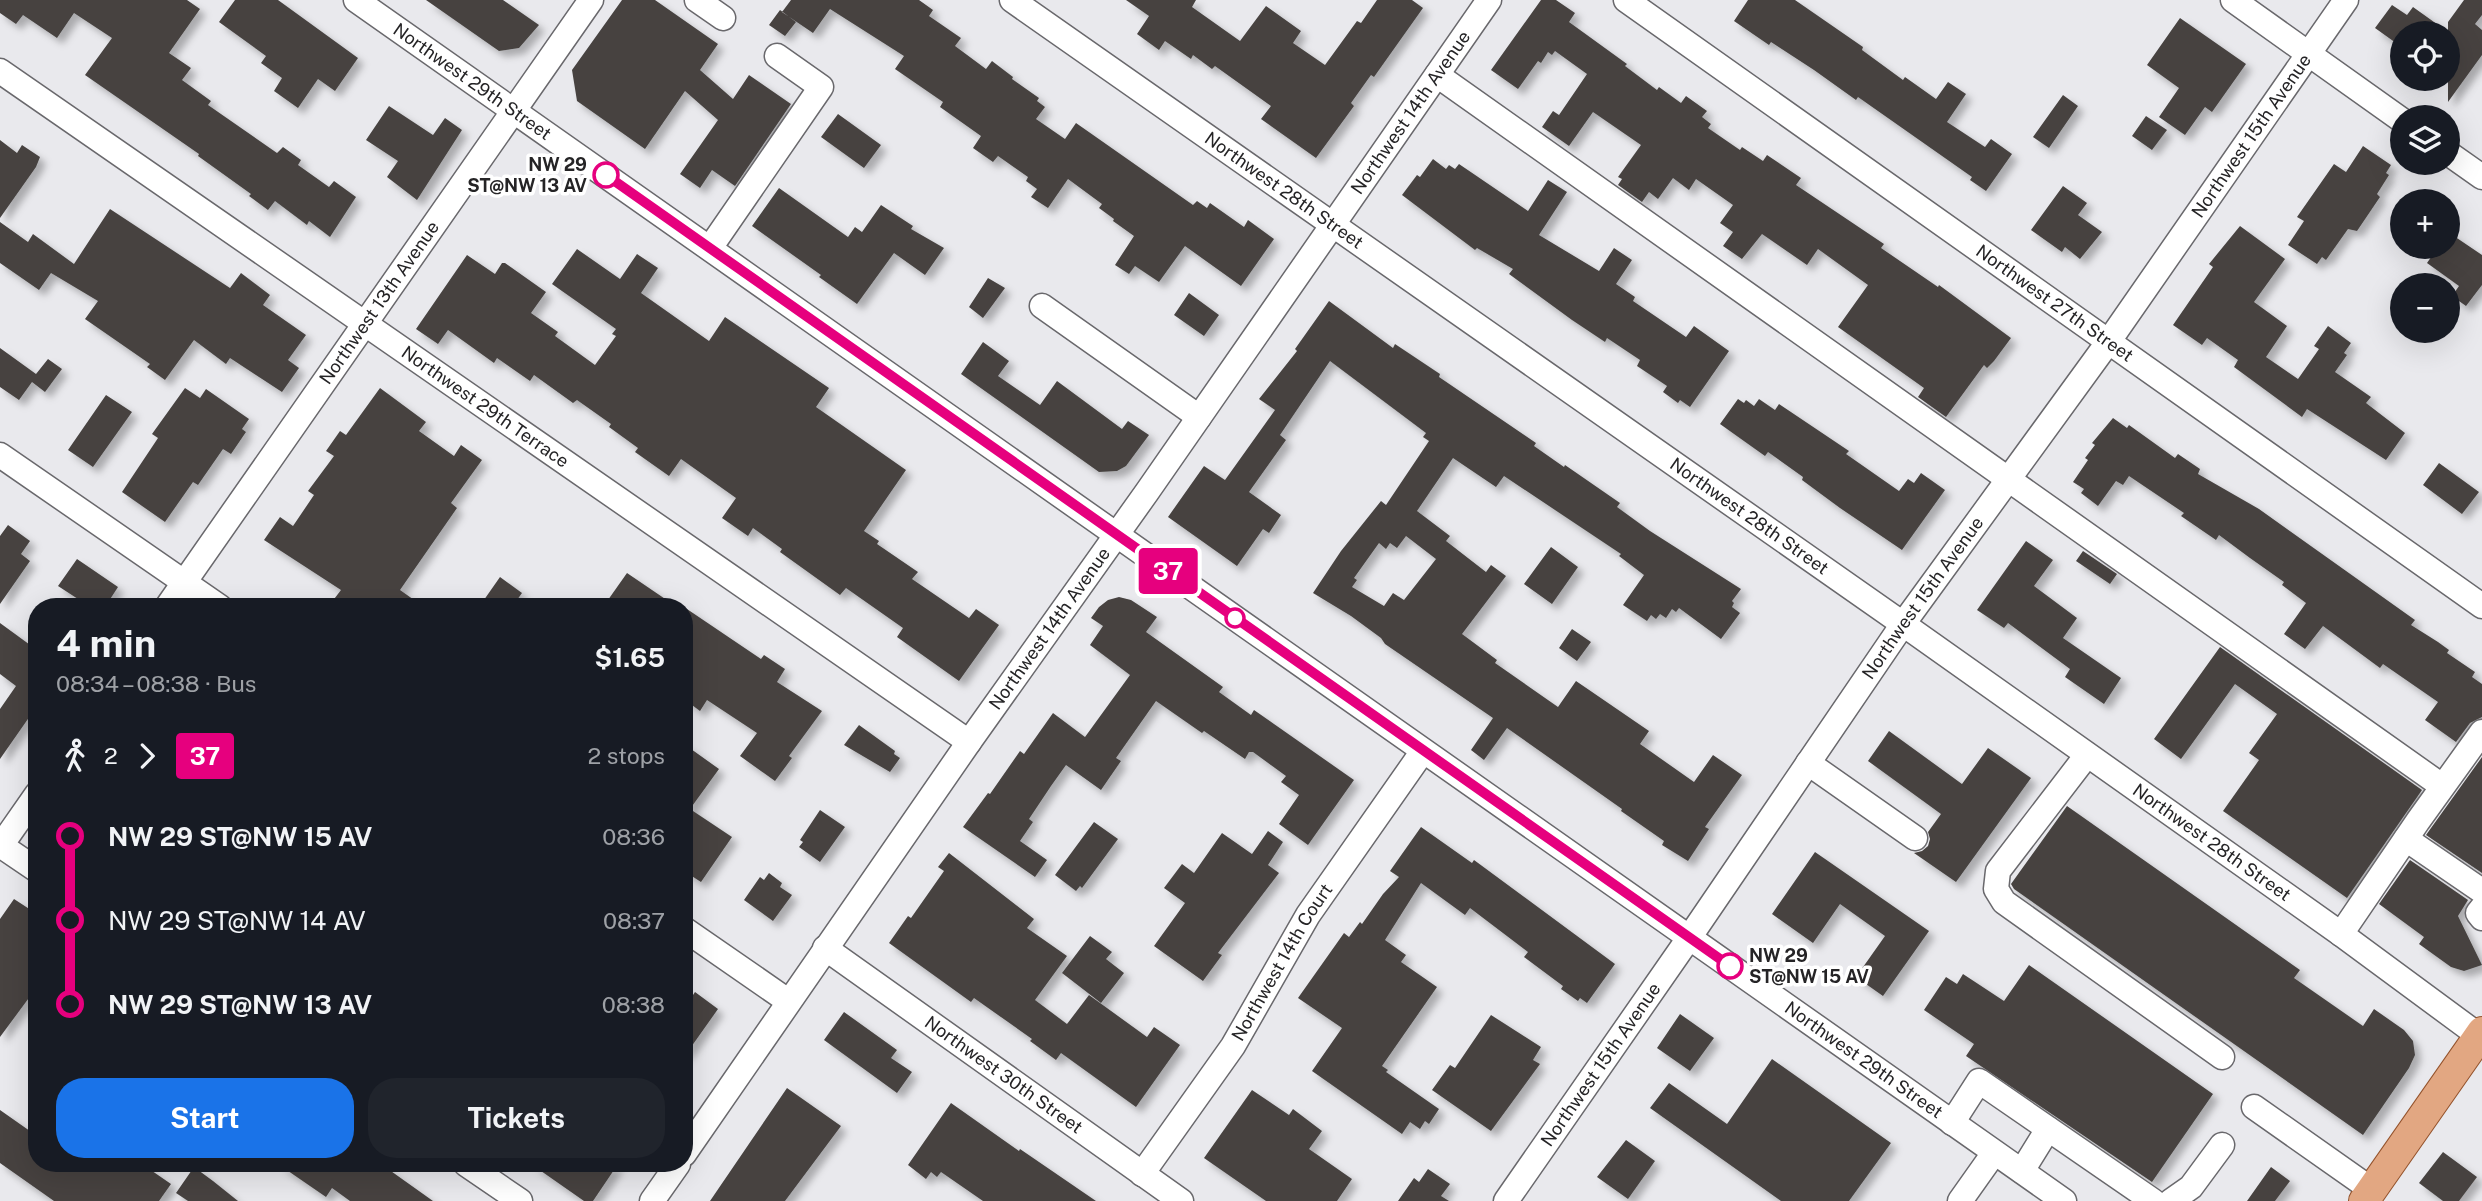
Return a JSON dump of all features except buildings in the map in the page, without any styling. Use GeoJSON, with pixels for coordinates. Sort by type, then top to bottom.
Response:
{"type":"FeatureCollection","features":[{"type":"Feature","properties":{"kind":"main road"},"geometry":{"type":"LineString","coordinates":[[2368,1196],[2481,1036]]}},
{"type":"Feature","properties":{"kind":"street","name":"Northwest 29th Street"},"geometry":{"type":"LineString","coordinates":[[356,0],[2064,1201]]}},
{"type":"Feature","properties":{"kind":"street","name":"Northwest 13th Avenue"},"geometry":{"type":"LineString","coordinates":[[173,598],[591,0]]}},
{"type":"Feature","properties":{"kind":"street"},"geometry":{"type":"LineString","coordinates":[[697,0],[723,18]]}},
{"type":"Feature","properties":{"kind":"street","name":"Northwest 28th Street"},"geometry":{"type":"LineString","coordinates":[[1012,0],[1903,624],[2481,1036]]}},
{"type":"Feature","properties":{"kind":"street","name":"Northwest 14th Avenue"},"geometry":{"type":"LineString","coordinates":[[693,1141],[968,742],[1199,417],[1489,0]]}},
{"type":"Feature","properties":{"kind":"street","name":"Northwest 27th Street"},"geometry":{"type":"LineString","coordinates":[[1626,0],[2482,606]]}},
{"type":"Feature","properties":{"kind":"street"},"geometry":{"type":"LineString","coordinates":[[2233,0],[2390,112]]}},
{"type":"Feature","properties":{"kind":"street","name":"Northwest 15th Avenue"},"geometry":{"type":"LineString","coordinates":[[1507,1201],[1903,624],[2109,341],[2346,0]]}},
{"type":"Feature","properties":{"kind":"street"},"geometry":{"type":"LineString","coordinates":[[710,248],[821,88],[777,56]]}},
{"type":"Feature","properties":{"kind":"street","name":"Northwest 29th Terrace"},"geometry":{"type":"LineString","coordinates":[[0,71],[968,742]]}},
{"type":"Feature","properties":{"kind":"street"},"geometry":{"type":"LineString","coordinates":[[1437,75],[2442,786]]}},
{"type":"Feature","properties":{"kind":"street"},"geometry":{"type":"LineString","coordinates":[[2460,161],[2482,177]]}},
{"type":"Feature","properties":{"kind":"street"},"geometry":{"type":"LineString","coordinates":[[1042,306],[1199,417]]}},
{"type":"Feature","properties":{"kind":"street"},"geometry":{"type":"LineString","coordinates":[[0,455],[206,598]]}},
{"type":"Feature","properties":{"kind":"street"},"geometry":{"type":"LineString","coordinates":[[2341,934],[2482,732]]}},
{"type":"Feature","properties":{"kind":"street","name":"Northwest 14th Court"},"geometry":{"type":"LineString","coordinates":[[1142,1174],[1233,1046],[1308,915],[1423,751]]}},
{"type":"Feature","properties":{"kind":"street"},"geometry":{"type":"LineString","coordinates":[[2087,755],[1998,871],[1996,889],[2004,902],[2222,1057]]}},
{"type":"Feature","properties":{"kind":"street"},"geometry":{"type":"LineString","coordinates":[[1808,763],[1915,838]]}},
{"type":"Feature","properties":{"kind":"street"},"geometry":{"type":"LineString","coordinates":[[28,807],[0,846],[28,864]]}},
{"type":"Feature","properties":{"kind":"street"},"geometry":{"type":"LineString","coordinates":[[2406,839],[2482,891]]}},
{"type":"Feature","properties":{"kind":"street"},"geometry":{"type":"LineString","coordinates":[[2482,908],[2478,913],[2482,918]]}},
{"type":"Feature","properties":{"kind":"street"},"geometry":{"type":"LineString","coordinates":[[693,935],[788,1001]]}},
{"type":"Feature","properties":{"kind":"street","name":"Northwest 30th Street"},"geometry":{"type":"LineString","coordinates":[[825,948],[1181,1201]]}},
{"type":"Feature","properties":{"kind":"street"},"geometry":{"type":"LineString","coordinates":[[1952,1123],[1979,1081],[2153,1201]]}},
{"type":"Feature","properties":{"kind":"street"},"geometry":{"type":"LineString","coordinates":[[2254,1107],[2368,1196]]}},
{"type":"Feature","properties":{"kind":"street"},"geometry":{"type":"LineString","coordinates":[[2022,1171],[2048,1129]]}},
{"type":"Feature","properties":{"kind":"street"},"geometry":{"type":"LineString","coordinates":[[2171,1201],[2192,1187],[2222,1145]]}},
{"type":"Feature","properties":{"kind":"street"},"geometry":{"type":"LineString","coordinates":[[1960,1201],[1994,1153]]}},
{"type":"Feature","properties":{"kind":"street"},"geometry":{"type":"LineString","coordinates":[[478,1172],[520,1201]]}},
{"type":"Feature","properties":{"kind":"street"},"geometry":{"type":"LineString","coordinates":[[652,1201],[672,1172]]}},
{"type":"Feature","properties":{"kind":"bus line","name":"37"},"geometry":{"type":"LineString","coordinates":[[606,175],[1730,966]]}},
{"type":"Feature","properties":{"kind":"place","name":"NW 29 ST@NW 13 AV"},"geometry":{"type":"Point","coordinates":[606,175]}},
{"type":"Feature","properties":{"kind":"place","name":"NW 29 ST@NW 15 AV"},"geometry":{"type":"Point","coordinates":[1730,966]}}]}
